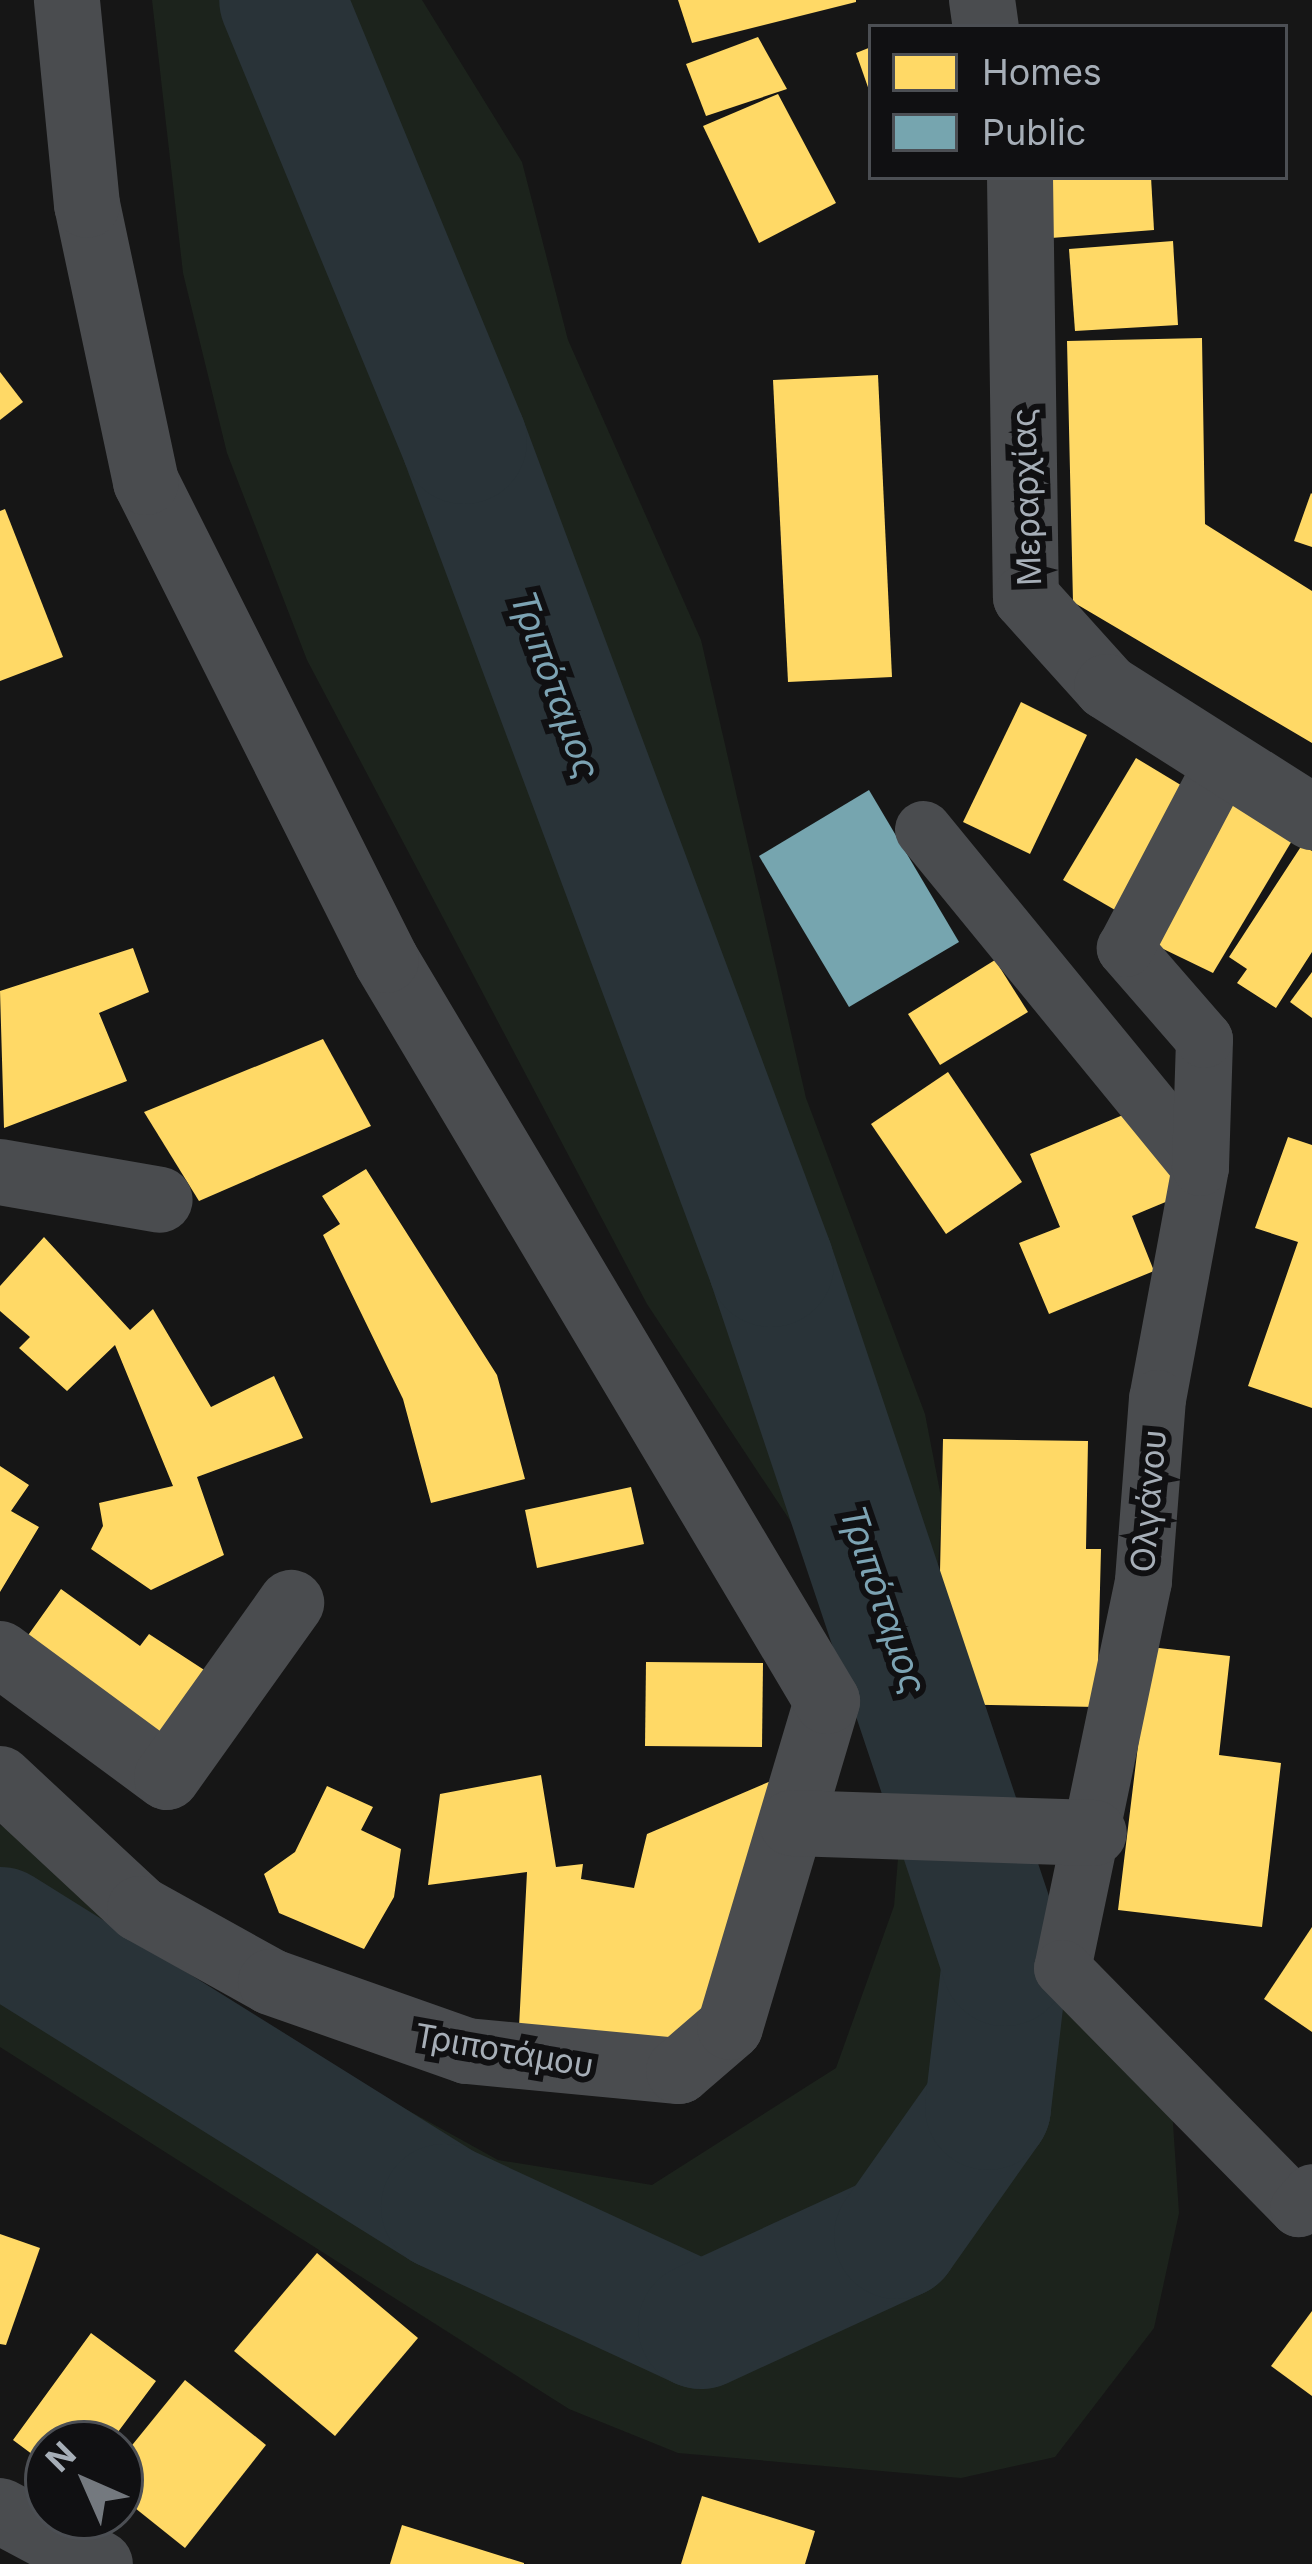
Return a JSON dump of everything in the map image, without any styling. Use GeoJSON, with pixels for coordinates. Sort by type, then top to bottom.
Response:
{"type":"FeatureCollection","features":[{"type":"Feature","properties":{"kind":"street","name":"Τριποτάμου"},"geometry":{"type":"LineString","coordinates":[[0,1779],[140,1909],[271,1982],[467,2051],[656,2072],[699,2063],[730,2027],[827,1702],[386,960],[146,482],[87,205],[67,0]]}},
{"type":"Feature","properties":{"kind":"street","name":"Μεραρχίας"},"geometry":{"type":"LineString","coordinates":[[1020,180],[1026,597],[1107,687],[1221,766],[1312,817]]}},
{"type":"Feature","properties":{"kind":"street","name":"Ολγάνου"},"geometry":{"type":"LineString","coordinates":[[1221,766],[1125,948],[1204,1039],[1200,1167],[1157,1398],[1143,1582],[1062,1968],[1298,2208],[1312,2192]]}},
{"type":"Feature","properties":{"kind":"street"},"geometry":{"type":"LineString","coordinates":[[923,829],[1200,1167]]}},
{"type":"Feature","properties":{"kind":"street"},"geometry":{"type":"LineString","coordinates":[[0,1172],[160,1200]]}},
{"type":"Feature","properties":{"kind":"street"},"geometry":{"type":"LineString","coordinates":[[0,1654],[167,1778],[291,1603]]}},
{"type":"Feature","properties":{"kind":"street"},"geometry":{"type":"LineString","coordinates":[[792,1823],[1094,1833]]}},
{"type":"Feature","properties":{"kind":"street"},"geometry":{"type":"LineString","coordinates":[[0,2511],[100,2564]]}},
{"type":"Feature","properties":{"kind":"shaded area"},"geometry":{"type":"Polygon","coordinates":[[[152,0],[422,0],[522,162],[568,340],[701,640],[806,1098],[925,1414],[942,1502],[936,1602],[1007,1820],[902,1818],[861,1671],[791,1522],[647,1304],[307,660],[227,453],[183,273],[152,0]]]}},
{"type":"Feature","properties":{"kind":"shaded area"},"geometry":{"type":"Polygon","coordinates":[[[0,1825],[70,1867],[145,1950],[232,2013],[498,2160],[652,2185],[836,2068],[894,1906],[900,1835],[1015,1839],[1062,1968],[1171,2094],[1179,2213],[1154,2328],[1055,2457],[961,2478],[678,2453],[569,2409],[0,2047],[0,1825]]]}},
{"type":"Feature","properties":{"kind":"building: Homes"},"geometry":{"type":"Polygon","coordinates":[[[678,0],[856,0],[856,2],[692,43],[678,0]]]}},
{"type":"Feature","properties":{"kind":"building: Homes"},"geometry":{"type":"Polygon","coordinates":[[[758,37],[787,89],[706,116],[686,64],[758,37]]]}},
{"type":"Feature","properties":{"kind":"building: Homes"},"geometry":{"type":"Polygon","coordinates":[[[868,48],[868,87],[856,53],[868,48]]]}},
{"type":"Feature","properties":{"kind":"building: Homes"},"geometry":{"type":"Polygon","coordinates":[[[778,94],[836,203],[759,243],[703,126],[778,94]]]}},
{"type":"Feature","properties":{"kind":"building: Homes"},"geometry":{"type":"Polygon","coordinates":[[[1046,180],[1151,180],[1154,230],[1051,238],[1046,180]]]}},
{"type":"Feature","properties":{"kind":"building: Homes"},"geometry":{"type":"Polygon","coordinates":[[[1173,241],[1178,325],[1075,331],[1069,249],[1173,241]]]}},
{"type":"Feature","properties":{"kind":"building: Homes"},"geometry":{"type":"Polygon","coordinates":[[[1202,338],[1205,524],[1312,591],[1312,743],[1073,602],[1067,341],[1202,338]]]}},
{"type":"Feature","properties":{"kind":"building: Homes"},"geometry":{"type":"Polygon","coordinates":[[[0,372],[23,402],[0,420],[0,372]]]}},
{"type":"Feature","properties":{"kind":"building: Homes"},"geometry":{"type":"Polygon","coordinates":[[[878,375],[892,677],[788,682],[773,380],[878,375]]]}},
{"type":"Feature","properties":{"kind":"building: Homes"},"geometry":{"type":"Polygon","coordinates":[[[1312,494],[1312,547],[1294,541],[1312,494]]]}},
{"type":"Feature","properties":{"kind":"building: Homes"},"geometry":{"type":"Polygon","coordinates":[[[5,509],[63,657],[0,681],[0,511],[5,509]]]}},
{"type":"Feature","properties":{"kind":"building: Homes"},"geometry":{"type":"Polygon","coordinates":[[[1021,702],[1087,735],[1030,854],[963,822],[1021,702]]]}},
{"type":"Feature","properties":{"kind":"building: Homes"},"geometry":{"type":"Polygon","coordinates":[[[1136,758],[1194,793],[1122,914],[1063,880],[1136,758]]]}},
{"type":"Feature","properties":{"kind":"building: Homes"},"geometry":{"type":"Polygon","coordinates":[[[1231,804],[1293,839],[1213,973],[1153,944],[1231,804]]]}},
{"type":"Feature","properties":{"kind":"building: Homes"},"geometry":{"type":"Polygon","coordinates":[[[1302,845],[1312,851],[1312,952],[1276,1008],[1237,983],[1247,969],[1229,957],[1302,845]]]}},
{"type":"Feature","properties":{"kind":"building: Homes"},"geometry":{"type":"Polygon","coordinates":[[[133,948],[149,992],[99,1013],[127,1081],[4,1128],[0,991],[133,948]]]}},
{"type":"Feature","properties":{"kind":"building: Homes"},"geometry":{"type":"Polygon","coordinates":[[[995,960],[1028,1012],[940,1065],[908,1014],[995,960]]]}},
{"type":"Feature","properties":{"kind":"building: Homes"},"geometry":{"type":"Polygon","coordinates":[[[1312,972],[1312,1018],[1290,1002],[1312,972]]]}},
{"type":"Feature","properties":{"kind":"building: Homes"},"geometry":{"type":"Polygon","coordinates":[[[323,1039],[371,1126],[199,1201],[144,1112],[323,1039]]]}},
{"type":"Feature","properties":{"kind":"building: Homes"},"geometry":{"type":"Polygon","coordinates":[[[948,1072],[1022,1182],[946,1234],[871,1124],[948,1072]]]}},
{"type":"Feature","properties":{"kind":"building: Homes"},"geometry":{"type":"Polygon","coordinates":[[[1142,1107],[1180,1196],[1132,1216],[1154,1271],[1049,1314],[1019,1243],[1060,1227],[1030,1154],[1142,1107]]]}},
{"type":"Feature","properties":{"kind":"building: Homes"},"geometry":{"type":"Polygon","coordinates":[[[1288,1137],[1312,1145],[1312,1408],[1248,1386],[1298,1242],[1255,1228],[1288,1137]]]}},
{"type":"Feature","properties":{"kind":"building: Homes"},"geometry":{"type":"Polygon","coordinates":[[[366,1169],[497,1375],[525,1479],[431,1503],[403,1399],[323,1235],[340,1224],[322,1196],[366,1169]]]}},
{"type":"Feature","properties":{"kind":"building: Homes"},"geometry":{"type":"Polygon","coordinates":[[[44,1237],[130,1330],[153,1309],[211,1407],[274,1376],[303,1438],[197,1477],[224,1555],[151,1590],[91,1549],[103,1526],[99,1503],[173,1486],[115,1345],[67,1391],[19,1348],[30,1337],[0,1311],[0,1286],[44,1237]]]}},
{"type":"Feature","properties":{"kind":"building: Homes"},"geometry":{"type":"Polygon","coordinates":[[[943,1439],[1088,1441],[1086,1549],[1101,1549],[1097,1707],[937,1704],[943,1439]]]}},
{"type":"Feature","properties":{"kind":"building: Homes"},"geometry":{"type":"Polygon","coordinates":[[[0,1466],[29,1485],[11,1511],[39,1527],[0,1592],[0,1466]]]}},
{"type":"Feature","properties":{"kind":"building: Homes"},"geometry":{"type":"Polygon","coordinates":[[[631,1487],[644,1544],[537,1568],[525,1510],[631,1487]]]}},
{"type":"Feature","properties":{"kind":"building: Homes"},"geometry":{"type":"Polygon","coordinates":[[[61,1589],[140,1646],[149,1634],[215,1677],[163,1752],[19,1648],[61,1589]]]}},
{"type":"Feature","properties":{"kind":"building: Homes"},"geometry":{"type":"Polygon","coordinates":[[[1150,1647],[1230,1656],[1219,1755],[1281,1763],[1262,1927],[1118,1910],[1150,1647]]]}},
{"type":"Feature","properties":{"kind":"building: Homes"},"geometry":{"type":"Polygon","coordinates":[[[646,1662],[763,1663],[762,1747],[645,1746],[646,1662]]]}},
{"type":"Feature","properties":{"kind":"building: Homes"},"geometry":{"type":"Polygon","coordinates":[[[541,1775],[556,1867],[583,1864],[581,1879],[634,1888],[647,1834],[771,1781],[692,2048],[519,2027],[527,1872],[428,1885],[440,1794],[541,1775]]]}},
{"type":"Feature","properties":{"kind":"building: Homes"},"geometry":{"type":"Polygon","coordinates":[[[327,1786],[373,1807],[361,1830],[401,1849],[394,1897],[364,1949],[279,1913],[264,1874],[295,1852],[327,1786]]]}},
{"type":"Feature","properties":{"kind":"building: Homes"},"geometry":{"type":"Polygon","coordinates":[[[1312,1927],[1312,2032],[1264,1999],[1312,1927]]]}},
{"type":"Feature","properties":{"kind":"building: Homes"},"geometry":{"type":"Polygon","coordinates":[[[0,2234],[40,2248],[6,2345],[0,2344],[0,2234]]]}},
{"type":"Feature","properties":{"kind":"building: Homes"},"geometry":{"type":"Polygon","coordinates":[[[317,2253],[418,2338],[335,2436],[234,2351],[317,2253]]]}},
{"type":"Feature","properties":{"kind":"building: Homes"},"geometry":{"type":"Polygon","coordinates":[[[1312,2311],[1312,2396],[1271,2366],[1312,2311]]]}},
{"type":"Feature","properties":{"kind":"building: Homes"},"geometry":{"type":"Polygon","coordinates":[[[91,2333],[156,2381],[127,2420],[28,2420],[91,2333]]]}},
{"type":"Feature","properties":{"kind":"building: Homes"},"geometry":{"type":"Polygon","coordinates":[[[185,2380],[266,2445],[185,2548],[144,2515],[144,2430],[185,2380]]]}},
{"type":"Feature","properties":{"kind":"building: Homes"},"geometry":{"type":"Polygon","coordinates":[[[24,2425],[24,2448],[13,2440],[24,2425]]]}},
{"type":"Feature","properties":{"kind":"building: Homes"},"geometry":{"type":"Polygon","coordinates":[[[702,2496],[815,2531],[805,2564],[681,2564],[702,2496]]]}},
{"type":"Feature","properties":{"kind":"building: Homes"},"geometry":{"type":"Polygon","coordinates":[[[402,2525],[524,2563],[524,2564],[390,2564],[402,2525]]]}},
{"type":"Feature","properties":{"kind":"building: Public"},"geometry":{"type":"Polygon","coordinates":[[[869,790],[959,942],[849,1007],[759,856],[869,790]]]}},
{"type":"Feature","properties":{"kind":"waterway","name":"Τριπόταμος"},"geometry":{"type":"LineString","coordinates":[[0,1930],[444,2207],[701,2326],[897,2236],[988,2107],[1005,1963],[771,1264],[464,441],[282,0]]}}]}
